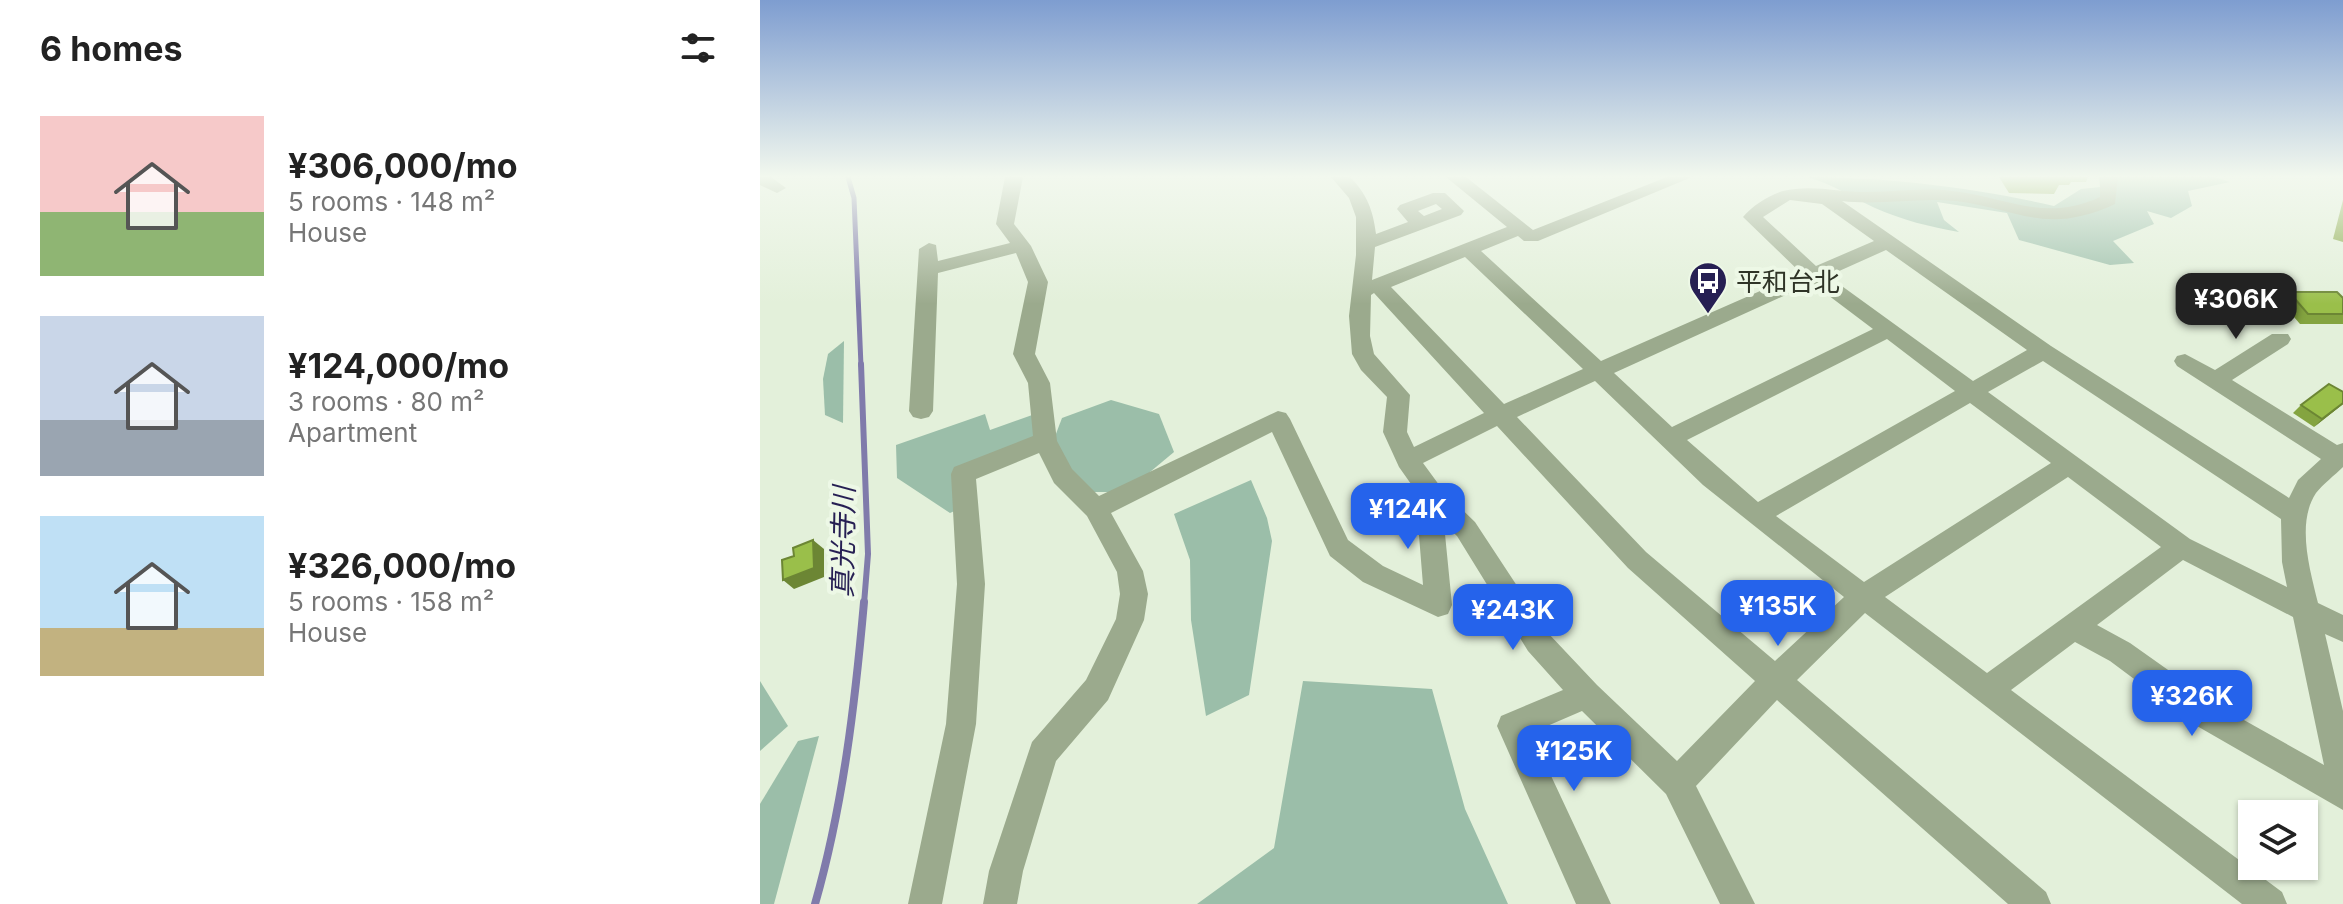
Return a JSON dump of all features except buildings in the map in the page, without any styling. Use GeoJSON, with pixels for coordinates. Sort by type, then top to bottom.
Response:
{"type":"FeatureCollection","features":[{"type":"Feature","properties":{"kind":"street"},"geometry":{"type":"LineString","coordinates":[[1000,904],[1009,859],[1043,753],[1097,690],[1130,620],[1134,594],[1130,571],[1096,509],[1063,476],[1045,441],[1039,383],[1024,354],[1038,282],[1022,246],[1005,224],[1006,219]]}},
{"type":"Feature","properties":{"kind":"street"},"geometry":{"type":"LineString","coordinates":[[1362,219],[1368,289],[1363,355],[1399,395],[1395,432],[1408,460],[1436,500],[1466,529],[1538,642],[1586,695],[1677,783],[1738,904]]}},
{"type":"Feature","properties":{"kind":"street"},"geometry":{"type":"LineString","coordinates":[[1503,219],[1515,230],[1531,237],[1576,219]]}},
{"type":"Feature","properties":{"kind":"street"},"geometry":{"type":"LineString","coordinates":[[1754,219],[1814,275],[2181,547],[2343,629]]}},
{"type":"Feature","properties":{"kind":"street"},"geometry":{"type":"LineString","coordinates":[[1855,219],[2043,351],[2294,514]]}},
{"type":"Feature","properties":{"kind":"street"},"geometry":{"type":"LineString","coordinates":[[1365,244],[1421,224]]}},
{"type":"Feature","properties":{"kind":"street"},"geometry":{"type":"LineString","coordinates":[[1368,289],[1515,230]]}},
{"type":"Feature","properties":{"kind":"street"},"geometry":{"type":"LineString","coordinates":[[1408,460],[1500,415],[1887,242]]}},
{"type":"Feature","properties":{"kind":"street"},"geometry":{"type":"LineString","coordinates":[[921,411],[928,259],[1022,246]]}},
{"type":"Feature","properties":{"kind":"street"},"geometry":{"type":"LineString","coordinates":[[1468,249],[1756,515],[2270,904]]}},
{"type":"Feature","properties":{"kind":"street"},"geometry":{"type":"LineString","coordinates":[[1368,289],[1500,415],[1637,560],[2034,904]]}},
{"type":"Feature","properties":{"kind":"street"},"geometry":{"type":"LineString","coordinates":[[1670,438],[1888,330]]}},
{"type":"Feature","properties":{"kind":"street"},"geometry":{"type":"LineString","coordinates":[[2216,380],[2280,339]]}},
{"type":"Feature","properties":{"kind":"street"},"geometry":{"type":"LineString","coordinates":[[1756,515],[2043,351]]}},
{"type":"Feature","properties":{"kind":"street"},"geometry":{"type":"LineString","coordinates":[[2185,361],[2340,454],[2307,487],[2294,514],[2295,562],[2343,779]]}},
{"type":"Feature","properties":{"kind":"street"},"geometry":{"type":"LineString","coordinates":[[1096,509],[1278,419],[1339,548],[1373,574],[1438,605],[1431,523],[1436,500]]}},
{"type":"Feature","properties":{"kind":"street"},"geometry":{"type":"LineString","coordinates":[[925,904],[961,724],[971,584],[963,474],[1045,441]]}},
{"type":"Feature","properties":{"kind":"street"},"geometry":{"type":"LineString","coordinates":[[1677,783],[1775,681],[1863,597],[2069,464]]}},
{"type":"Feature","properties":{"kind":"street"},"geometry":{"type":"LineString","coordinates":[[1989,689],[2181,547]]}},
{"type":"Feature","properties":{"kind":"street"},"geometry":{"type":"LineString","coordinates":[[2073,627],[2120,652],[2208,716],[2343,794]]}},
{"type":"Feature","properties":{"kind":"street"},"geometry":{"type":"LineString","coordinates":[[1586,695],[1512,726],[1594,904]]}},
{"type":"Feature","properties":{"kind":"green space"},"geometry":{"type":"Polygon","coordinates":[[[1906,219],[1944,219],[1959,232],[1906,219]]]}},
{"type":"Feature","properties":{"kind":"green space"},"geometry":{"type":"Polygon","coordinates":[[[2010,219],[2151,219],[2154,224],[2113,241],[2134,263],[2110,265],[2019,240],[2010,219]]]}},
{"type":"Feature","properties":{"kind":"green space"},"geometry":{"type":"Polygon","coordinates":[[[844,341],[843,423],[825,415],[823,379],[828,354],[844,341]]]}},
{"type":"Feature","properties":{"kind":"green space"},"geometry":{"type":"Polygon","coordinates":[[[1111,400],[1159,414],[1174,452],[1126,492],[1089,492],[1046,460],[1062,418],[1111,400]]]}},
{"type":"Feature","properties":{"kind":"green space"},"geometry":{"type":"Polygon","coordinates":[[[985,414],[990,430],[1035,414],[1037,437],[955,472],[959,509],[950,513],[897,478],[896,445],[985,414]]]}},
{"type":"Feature","properties":{"kind":"green space"},"geometry":{"type":"Polygon","coordinates":[[[1251,480],[1267,518],[1272,541],[1249,695],[1206,716],[1191,620],[1190,560],[1174,514],[1251,480]]]}},
{"type":"Feature","properties":{"kind":"green space"},"geometry":{"type":"Polygon","coordinates":[[[760,681],[788,726],[760,751],[760,681]]]}},
{"type":"Feature","properties":{"kind":"green space"},"geometry":{"type":"Polygon","coordinates":[[[1303,681],[1432,689],[1465,809],[1508,904],[1197,904],[1274,848],[1303,681]]]}},
{"type":"Feature","properties":{"kind":"green space"},"geometry":{"type":"Polygon","coordinates":[[[819,736],[774,904],[760,904],[760,804],[798,741],[819,736]]]}},
{"type":"Feature","properties":{"kind":"waterway","name":"真光寺川"},"geometry":{"type":"LineString","coordinates":[[855,219],[861,366]]}},
{"type":"Feature","properties":{"kind":"waterway","name":"真光寺川"},"geometry":{"type":"LineString","coordinates":[[861,364],[868,554],[864,604]]}},
{"type":"Feature","properties":{"kind":"waterway","name":"真光寺川"},"geometry":{"type":"LineString","coordinates":[[815,904],[847,754],[864,602]]}},
{"type":"Feature","properties":{"kind":"place","name":"平和台北"},"geometry":{"type":"Point","coordinates":[1708,315]}}]}
